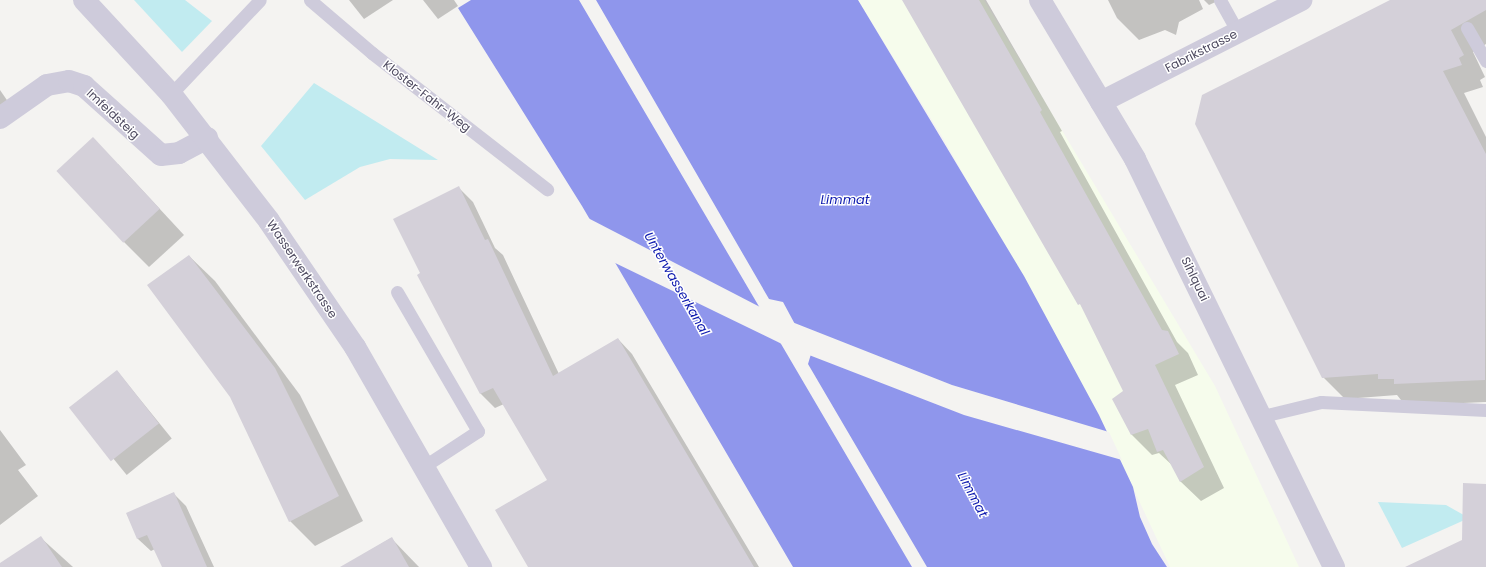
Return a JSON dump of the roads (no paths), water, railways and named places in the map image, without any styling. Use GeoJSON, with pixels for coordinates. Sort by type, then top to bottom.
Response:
{"type":"FeatureCollection","features":[{"type":"Feature","properties":{"kind":"street","name":"Wasserwerkstrasse"},"geometry":{"type":"LineString","coordinates":[[84,0],[171,94],[207,138],[269,221],[355,346],[481,567]]}},
{"type":"Feature","properties":{"kind":"street","name":"Sihlquai"},"geometry":{"type":"LineString","coordinates":[[1040,0],[1135,159],[1263,416],[1334,567]]}},
{"type":"Feature","properties":{"kind":"street","name":"Fabrikstrasse"},"geometry":{"type":"LineString","coordinates":[[1101,102],[1301,0]]}},
{"type":"Feature","properties":{"kind":"street","name":"Imfeldsteig"},"geometry":{"type":"LineString","coordinates":[[0,118],[47,85],[69,81],[84,86],[146,144],[161,155],[178,153],[207,138]]}},
{"type":"Feature","properties":{"kind":"lane"},"geometry":{"type":"LineString","coordinates":[[171,94],[260,0]]}},
{"type":"Feature","properties":{"kind":"lane","name":"Kloster-Fahr-Weg"},"geometry":{"type":"LineString","coordinates":[[310,0],[372,53],[547,188]]}},
{"type":"Feature","properties":{"kind":"lane"},"geometry":{"type":"LineString","coordinates":[[1220,0],[1238,32]]}},
{"type":"Feature","properties":{"kind":"lane"},"geometry":{"type":"LineString","coordinates":[[1466,28],[1486,61]]}},
{"type":"Feature","properties":{"kind":"lane"},"geometry":{"type":"LineString","coordinates":[[397,292],[478,430],[423,467]]}},
{"type":"Feature","properties":{"kind":"lane"},"geometry":{"type":"LineString","coordinates":[[1263,416],[1321,402],[1486,410]]}},
{"type":"Feature","properties":{"kind":"water","name":"Unterwasserkanal"},"geometry":{"type":"Polygon","coordinates":[[[471,0],[579,0],[912,567],[793,567],[582,206],[458,8],[471,0]]]}},
{"type":"Feature","properties":{"kind":"water","name":"Limmat"},"geometry":{"type":"Polygon","coordinates":[[[596,0],[858,0],[1024,276],[1099,415],[1133,487],[1140,517],[1152,544],[1167,567],[927,567],[808,364],[811,354],[783,302],[769,299],[596,0]]]}}]}
